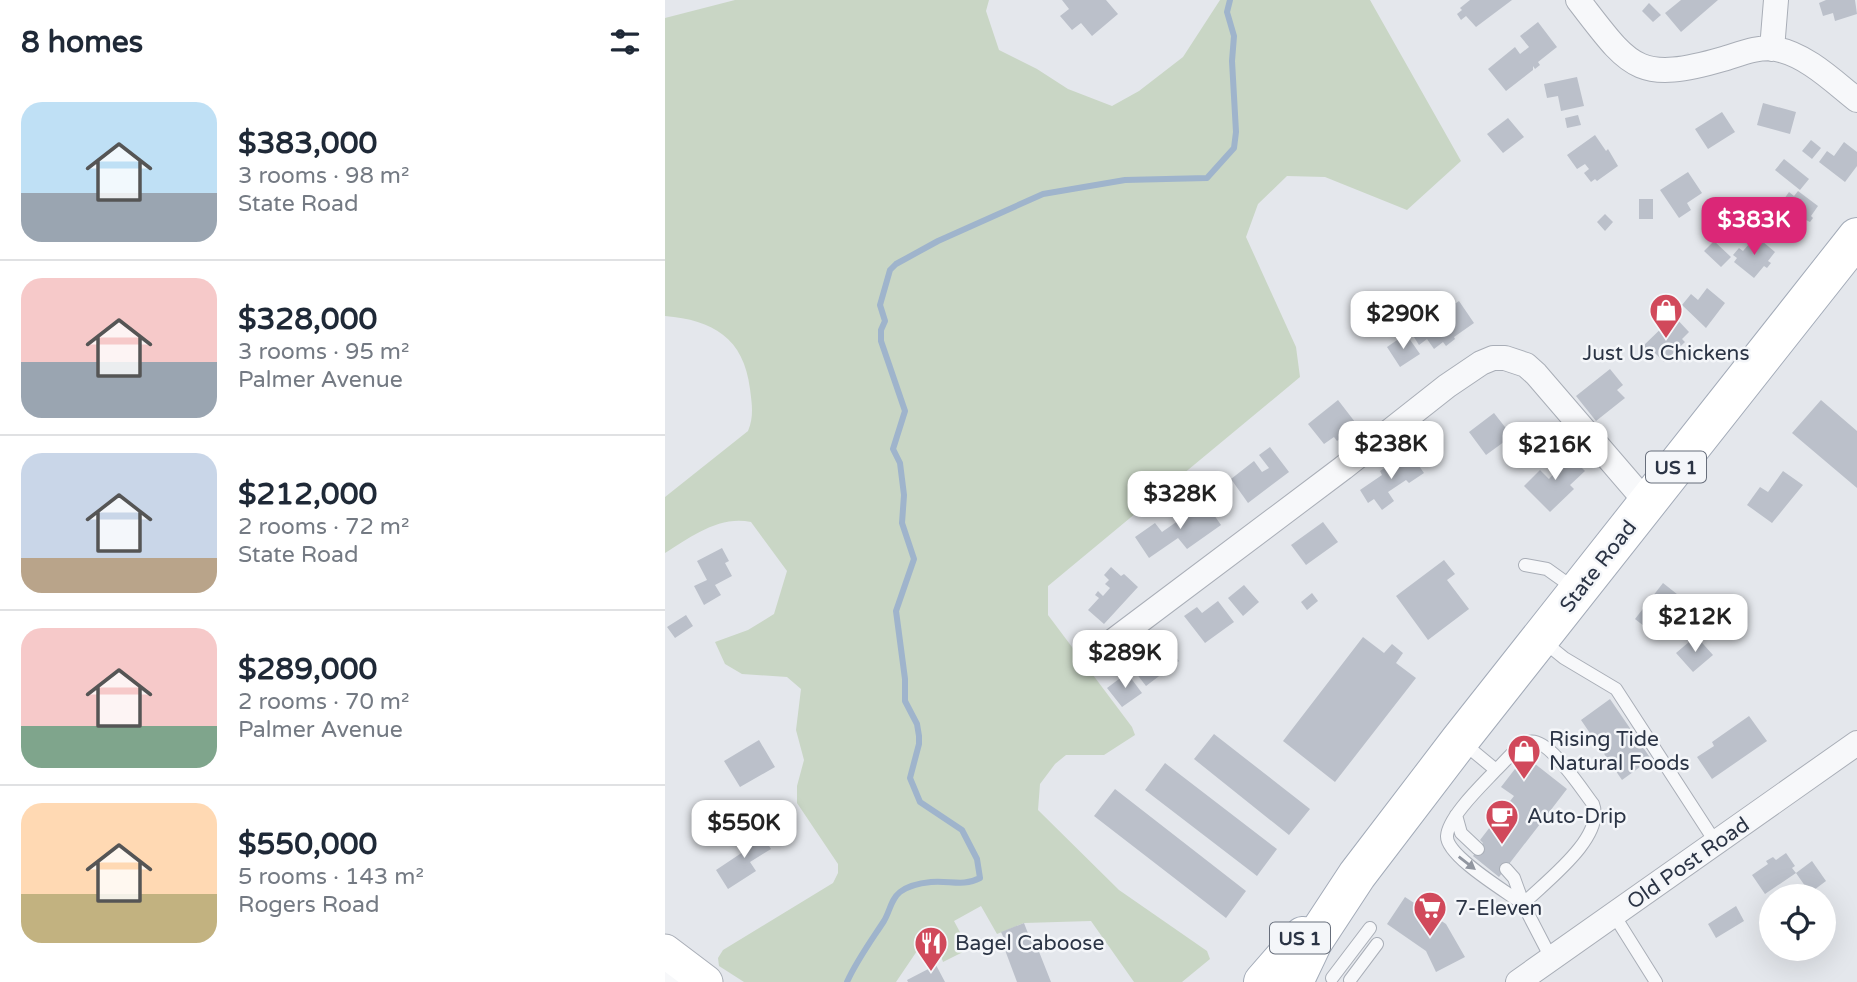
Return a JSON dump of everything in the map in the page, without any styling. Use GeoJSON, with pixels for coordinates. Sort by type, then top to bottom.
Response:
{"type":"FeatureCollection","features":[{"type":"Feature","properties":{"kind":"main road","name":"State Road"},"geometry":{"type":"LineString","coordinates":[[1294,982],[1313,942],[1341,897],[1459,740],[1857,237]]}},
{"type":"Feature","properties":{"kind":"main road","name":"State Road"},"geometry":{"type":"LineString","coordinates":[[1263,982],[1313,924],[1341,897]]}},
{"type":"Feature","properties":{"kind":"main road"},"geometry":{"type":"LineString","coordinates":[[669,963],[706,982]]}},
{"type":"Feature","properties":{"kind":"street"},"geometry":{"type":"LineString","coordinates":[[1578,0],[1611,43],[1631,61],[1648,69],[1685,69],[1753,51],[1772,49],[1800,58],[1857,100]]}},
{"type":"Feature","properties":{"kind":"street"},"geometry":{"type":"LineString","coordinates":[[1772,49],[1776,0]]}},
{"type":"Feature","properties":{"kind":"street"},"geometry":{"type":"LineString","coordinates":[[1101,650],[1343,468],[1447,386],[1493,358],[1515,360],[1536,374],[1647,503]]}},
{"type":"Feature","properties":{"kind":"street","name":"Old Post Road"},"geometry":{"type":"LineString","coordinates":[[1518,982],[1857,743]]}},
{"type":"Feature","properties":{"kind":"lane"},"geometry":{"type":"LineString","coordinates":[[1525,565],[1547,569],[1578,591]]}},
{"type":"Feature","properties":{"kind":"lane"},"geometry":{"type":"LineString","coordinates":[[1540,638],[1564,658],[1616,689],[1716,843]]}},
{"type":"Feature","properties":{"kind":"lane"},"geometry":{"type":"LineString","coordinates":[[1459,740],[1496,770]]}},
{"type":"Feature","properties":{"kind":"lane"},"geometry":{"type":"LineString","coordinates":[[1534,741],[1555,755],[1593,804],[1596,813],[1588,836],[1575,853],[1523,904],[1454,852],[1447,836],[1456,815],[1496,770],[1526,743],[1534,741]]}},
{"type":"Feature","properties":{"kind":"lane"},"geometry":{"type":"LineString","coordinates":[[1456,815],[1461,833],[1478,849]]}},
{"type":"Feature","properties":{"kind":"lane"},"geometry":{"type":"LineString","coordinates":[[1506,869],[1514,878],[1523,904],[1551,958]]}},
{"type":"Feature","properties":{"kind":"lane"},"geometry":{"type":"LineString","coordinates":[[1614,915],[1656,982]]}},
{"type":"Feature","properties":{"kind":"lane"},"geometry":{"type":"LineString","coordinates":[[1332,978],[1370,928]]}},
{"type":"Feature","properties":{"kind":"lane"},"geometry":{"type":"LineString","coordinates":[[1350,980],[1377,944]]}},
{"type":"Feature","properties":{"kind":"green space"},"geometry":{"type":"Polygon","coordinates":[[[735,0],[989,0],[986,11],[999,50],[1037,69],[1068,89],[1112,106],[1139,91],[1183,57],[1220,0],[1370,0],[1461,161],[1407,210],[1325,177],[1287,176],[1258,204],[1246,237],[1296,347],[1300,377],[1048,586],[1048,615],[1132,727],[1135,735],[1104,755],[1066,755],[1055,764],[1040,784],[1038,810],[1119,890],[1207,951],[1210,959],[1182,982],[1134,982],[1091,921],[1024,923],[997,934],[981,906],[954,921],[969,949],[943,962],[933,933],[896,982],[744,982],[719,966],[718,958],[723,950],[833,883],[838,873],[838,864],[797,803],[797,786],[804,760],[796,730],[801,689],[787,677],[742,674],[725,664],[715,642],[748,630],[774,614],[787,571],[751,522],[717,525],[695,534],[665,553],[665,497],[748,431],[752,415],[747,371],[733,345],[711,327],[665,316],[665,18],[735,0]]]}},
{"type":"Feature","properties":{"kind":"building"},"geometry":{"type":"Polygon","coordinates":[[[1062,0],[1106,0],[1118,14],[1092,36],[1081,23],[1072,30],[1060,16],[1069,9],[1062,0]]]}},
{"type":"Feature","properties":{"kind":"building"},"geometry":{"type":"Polygon","coordinates":[[[1470,0],[1512,0],[1476,27],[1466,16],[1461,20],[1457,14],[1470,0]]]}},
{"type":"Feature","properties":{"kind":"building"},"geometry":{"type":"Polygon","coordinates":[[[1681,0],[1718,0],[1681,32],[1665,13],[1681,0]]]}},
{"type":"Feature","properties":{"kind":"building"},"geometry":{"type":"Polygon","coordinates":[[[1826,0],[1855,0],[1857,14],[1835,21],[1833,13],[1823,16],[1819,3],[1826,0]]]}},
{"type":"Feature","properties":{"kind":"building"},"geometry":{"type":"Polygon","coordinates":[[[1649,3],[1661,15],[1653,22],[1642,11],[1649,3]]]}},
{"type":"Feature","properties":{"kind":"building"},"geometry":{"type":"Polygon","coordinates":[[[1538,22],[1557,47],[1538,62],[1540,65],[1535,69],[1533,66],[1533,70],[1506,91],[1488,69],[1515,47],[1520,54],[1529,47],[1520,36],[1538,22]]]}},
{"type":"Feature","properties":{"kind":"building"},"geometry":{"type":"Polygon","coordinates":[[[1577,77],[1584,106],[1561,111],[1558,96],[1547,98],[1544,84],[1577,77]]]}},
{"type":"Feature","properties":{"kind":"building"},"geometry":{"type":"Polygon","coordinates":[[[1763,103],[1796,112],[1790,134],[1757,125],[1763,103]]]}},
{"type":"Feature","properties":{"kind":"building"},"geometry":{"type":"Polygon","coordinates":[[[1722,112],[1735,132],[1708,149],[1695,129],[1722,112]]]}},
{"type":"Feature","properties":{"kind":"building"},"geometry":{"type":"Polygon","coordinates":[[[1578,115],[1581,125],[1567,128],[1565,118],[1578,115]]]}},
{"type":"Feature","properties":{"kind":"building"},"geometry":{"type":"Polygon","coordinates":[[[1508,118],[1524,137],[1503,153],[1487,134],[1508,118]]]}},
{"type":"Feature","properties":{"kind":"building"},"geometry":{"type":"Polygon","coordinates":[[[1595,135],[1618,166],[1597,181],[1595,179],[1591,182],[1584,173],[1589,169],[1585,164],[1577,169],[1567,155],[1595,135]]]}},
{"type":"Feature","properties":{"kind":"building"},"geometry":{"type":"Polygon","coordinates":[[[1811,140],[1821,148],[1812,159],[1802,151],[1811,140]]]}},
{"type":"Feature","properties":{"kind":"building"},"geometry":{"type":"Polygon","coordinates":[[[1844,142],[1857,152],[1857,166],[1845,182],[1819,162],[1827,151],[1834,156],[1844,142]]]}},
{"type":"Feature","properties":{"kind":"building"},"geometry":{"type":"Polygon","coordinates":[[[1784,159],[1809,179],[1800,190],[1775,170],[1784,159]]]}},
{"type":"Feature","properties":{"kind":"building"},"geometry":{"type":"Polygon","coordinates":[[[1688,172],[1702,193],[1687,203],[1691,210],[1679,218],[1660,190],[1688,172]]]}},
{"type":"Feature","properties":{"kind":"building"},"geometry":{"type":"Polygon","coordinates":[[[1798,191],[1818,206],[1810,222],[1806,220],[1799,230],[1778,215],[1788,202],[1784,199],[1789,192],[1794,196],[1798,191]]]}},
{"type":"Feature","properties":{"kind":"building"},"geometry":{"type":"Polygon","coordinates":[[[1639,199],[1653,199],[1653,219],[1639,219],[1639,199]]]}},
{"type":"Feature","properties":{"kind":"building"},"geometry":{"type":"Polygon","coordinates":[[[1605,214],[1613,222],[1605,231],[1597,222],[1605,214]]]}},
{"type":"Feature","properties":{"kind":"building"},"geometry":{"type":"Polygon","coordinates":[[[1756,236],[1775,252],[1768,261],[1771,263],[1767,268],[1764,266],[1754,278],[1734,262],[1737,258],[1733,255],[1739,248],[1743,251],[1756,236]]]}},
{"type":"Feature","properties":{"kind":"building"},"geometry":{"type":"Polygon","coordinates":[[[1714,241],[1731,257],[1721,267],[1704,251],[1714,241]]]}},
{"type":"Feature","properties":{"kind":"building"},"geometry":{"type":"Polygon","coordinates":[[[1707,288],[1725,303],[1706,328],[1682,305],[1691,294],[1698,300],[1707,288]]]}},
{"type":"Feature","properties":{"kind":"building"},"geometry":{"type":"Polygon","coordinates":[[[1459,301],[1474,323],[1446,346],[1443,342],[1434,349],[1427,339],[1419,345],[1412,334],[1441,314],[1437,308],[1440,305],[1444,311],[1459,301]]]}},
{"type":"Feature","properties":{"kind":"building","name":"Just Us Chickens"},"geometry":{"type":"Polygon","coordinates":[[[1674,316],[1689,332],[1682,339],[1685,342],[1664,362],[1654,352],[1649,358],[1640,349],[1674,316]]]}},
{"type":"Feature","properties":{"kind":"building"},"geometry":{"type":"Polygon","coordinates":[[[1406,334],[1420,354],[1400,367],[1387,347],[1406,334]]]}},
{"type":"Feature","properties":{"kind":"building"},"geometry":{"type":"Polygon","coordinates":[[[1610,369],[1623,385],[1617,390],[1625,398],[1596,421],[1576,396],[1610,369]]]}},
{"type":"Feature","properties":{"kind":"building"},"geometry":{"type":"Polygon","coordinates":[[[1338,400],[1355,422],[1337,441],[1334,437],[1324,444],[1308,424],[1338,400]]]}},
{"type":"Feature","properties":{"kind":"building"},"geometry":{"type":"Polygon","coordinates":[[[1821,400],[1857,431],[1857,488],[1792,433],[1821,400]]]}},
{"type":"Feature","properties":{"kind":"building"},"geometry":{"type":"Polygon","coordinates":[[[1494,413],[1512,436],[1486,455],[1469,432],[1494,413]]]}},
{"type":"Feature","properties":{"kind":"building"},"geometry":{"type":"Polygon","coordinates":[[[1270,447],[1289,472],[1248,503],[1231,479],[1254,461],[1262,472],[1269,468],[1259,455],[1270,447]]]}},
{"type":"Feature","properties":{"kind":"building"},"geometry":{"type":"Polygon","coordinates":[[[1565,451],[1585,471],[1570,485],[1574,489],[1550,512],[1524,486],[1540,470],[1549,479],[1555,472],[1549,467],[1565,451]]]}},
{"type":"Feature","properties":{"kind":"building"},"geometry":{"type":"Polygon","coordinates":[[[1402,456],[1405,461],[1412,456],[1424,473],[1409,483],[1406,480],[1388,492],[1394,501],[1382,510],[1374,499],[1368,503],[1360,490],[1382,475],[1380,471],[1402,456]]]}},
{"type":"Feature","properties":{"kind":"building"},"geometry":{"type":"Polygon","coordinates":[[[1783,471],[1803,485],[1772,523],[1747,505],[1760,487],[1768,492],[1783,471]]]}},
{"type":"Feature","properties":{"kind":"building"},"geometry":{"type":"Polygon","coordinates":[[[1205,502],[1221,525],[1187,549],[1178,538],[1149,558],[1135,537],[1155,523],[1162,532],[1205,502]]]}},
{"type":"Feature","properties":{"kind":"building"},"geometry":{"type":"Polygon","coordinates":[[[1323,522],[1338,542],[1306,565],[1291,545],[1323,522]]]}},
{"type":"Feature","properties":{"kind":"building"},"geometry":{"type":"Polygon","coordinates":[[[722,548],[729,561],[725,563],[732,576],[715,585],[721,595],[704,605],[694,586],[707,580],[697,561],[722,548]]]}},
{"type":"Feature","properties":{"kind":"building"},"geometry":{"type":"Polygon","coordinates":[[[1444,560],[1455,574],[1447,580],[1469,609],[1428,640],[1396,596],[1444,560]]]}},
{"type":"Feature","properties":{"kind":"building"},"geometry":{"type":"Polygon","coordinates":[[[1111,567],[1121,576],[1124,574],[1138,587],[1104,624],[1088,610],[1099,598],[1095,595],[1098,591],[1103,596],[1110,588],[1105,584],[1109,580],[1104,575],[1111,567]]]}},
{"type":"Feature","properties":{"kind":"building"},"geometry":{"type":"Polygon","coordinates":[[[1663,583],[1687,602],[1659,638],[1635,619],[1663,583]]]}},
{"type":"Feature","properties":{"kind":"building"},"geometry":{"type":"Polygon","coordinates":[[[1244,585],[1259,602],[1243,616],[1228,598],[1244,585]]]}},
{"type":"Feature","properties":{"kind":"building"},"geometry":{"type":"Polygon","coordinates":[[[1312,593],[1318,601],[1307,610],[1301,602],[1312,593]]]}},
{"type":"Feature","properties":{"kind":"building"},"geometry":{"type":"Polygon","coordinates":[[[1218,601],[1234,622],[1205,643],[1184,616],[1197,607],[1202,613],[1218,601]]]}},
{"type":"Feature","properties":{"kind":"building"},"geometry":{"type":"Polygon","coordinates":[[[686,615],[693,626],[675,638],[667,627],[686,615]]]}},
{"type":"Feature","properties":{"kind":"building"},"geometry":{"type":"Polygon","coordinates":[[[1696,636],[1713,655],[1693,672],[1676,653],[1696,636]]]}},
{"type":"Feature","properties":{"kind":"building"},"geometry":{"type":"Polygon","coordinates":[[[1363,637],[1384,653],[1392,644],[1403,653],[1396,663],[1416,678],[1335,782],[1283,741],[1363,637]]]}},
{"type":"Feature","properties":{"kind":"building"},"geometry":{"type":"Polygon","coordinates":[[[1163,639],[1179,661],[1146,686],[1129,664],[1163,639]]]}},
{"type":"Feature","properties":{"kind":"building"},"geometry":{"type":"Polygon","coordinates":[[[1127,673],[1142,693],[1122,707],[1107,688],[1127,673]]]}},
{"type":"Feature","properties":{"kind":"building"},"geometry":{"type":"Polygon","coordinates":[[[1610,699],[1651,759],[1622,780],[1581,720],[1610,699]]]}},
{"type":"Feature","properties":{"kind":"building"},"geometry":{"type":"Polygon","coordinates":[[[1749,716],[1767,741],[1712,779],[1697,757],[1714,746],[1712,742],[1749,716]]]}},
{"type":"Feature","properties":{"kind":"building"},"geometry":{"type":"Polygon","coordinates":[[[1214,734],[1310,809],[1289,835],[1194,759],[1214,734]]]}},
{"type":"Feature","properties":{"kind":"building"},"geometry":{"type":"Polygon","coordinates":[[[759,740],[775,767],[740,787],[724,761],[759,740]]]}},
{"type":"Feature","properties":{"kind":"building"},"geometry":{"type":"Polygon","coordinates":[[[1525,756],[1567,789],[1499,877],[1473,856],[1483,843],[1480,840],[1514,796],[1501,787],[1525,756]]]}},
{"type":"Feature","properties":{"kind":"building"},"geometry":{"type":"Polygon","coordinates":[[[1165,763],[1277,849],[1257,876],[1145,790],[1165,763]]]}},
{"type":"Feature","properties":{"kind":"building"},"geometry":{"type":"Polygon","coordinates":[[[1115,789],[1246,891],[1226,918],[1094,816],[1115,789]]]}},
{"type":"Feature","properties":{"kind":"building"},"geometry":{"type":"Polygon","coordinates":[[[759,830],[771,849],[750,862],[756,871],[728,889],[716,870],[743,852],[738,844],[759,830]]]}},
{"type":"Feature","properties":{"kind":"building"},"geometry":{"type":"Polygon","coordinates":[[[1786,853],[1795,866],[1792,868],[1796,873],[1780,884],[1759,885],[1752,875],[1768,864],[1766,861],[1773,857],[1776,860],[1786,853]]]}},
{"type":"Feature","properties":{"kind":"building"},"geometry":{"type":"Polygon","coordinates":[[[1812,861],[1826,881],[1822,884],[1804,884],[1796,873],[1812,861]]]}},
{"type":"Feature","properties":{"kind":"building","name":"7-Eleven"},"geometry":{"type":"Polygon","coordinates":[[[1405,897],[1446,924],[1465,957],[1436,972],[1426,951],[1387,924],[1405,897]]]}},
{"type":"Feature","properties":{"kind":"building"},"geometry":{"type":"Polygon","coordinates":[[[1736,906],[1744,921],[1716,938],[1708,924],[1736,906]]]}},
{"type":"Feature","properties":{"kind":"building"},"geometry":{"type":"Polygon","coordinates":[[[1024,923],[1031,941],[1034,939],[1051,982],[1017,982],[1005,950],[1009,949],[1001,932],[1024,923]]]}},
{"type":"Feature","properties":{"kind":"building","name":"Bagel Caboose"},"geometry":{"type":"Polygon","coordinates":[[[936,965],[945,982],[908,982],[907,980],[936,965]]]}},
{"type":"Feature","properties":{"kind":"waterway"},"geometry":{"type":"LineString","coordinates":[[847,982],[900,892],[923,883],[962,883],[980,878],[977,859],[962,830],[920,802],[910,778],[919,736],[917,724],[905,701],[905,679],[896,611],[914,559],[902,523],[904,495],[900,463],[893,449],[905,411],[881,341],[881,330],[885,321],[880,305],[890,270],[938,241],[1043,194],[1125,180],[1207,178],[1234,148],[1234,36],[1227,12],[1230,0]]}},
{"type":"Feature","properties":{"kind":"place","name":"Just Us Chickens"},"geometry":{"type":"Point","coordinates":[1666,340]}},
{"type":"Feature","properties":{"kind":"place","name":"Rising Tide Natural Foods"},"geometry":{"type":"Point","coordinates":[1524,781]}},
{"type":"Feature","properties":{"kind":"place","name":"Auto-Drip"},"geometry":{"type":"Point","coordinates":[1502,846]}},
{"type":"Feature","properties":{"kind":"place","name":"7-Eleven"},"geometry":{"type":"Point","coordinates":[1430,938]}},
{"type":"Feature","properties":{"kind":"place","name":"Bagel Caboose"},"geometry":{"type":"Point","coordinates":[931,973]}}]}
